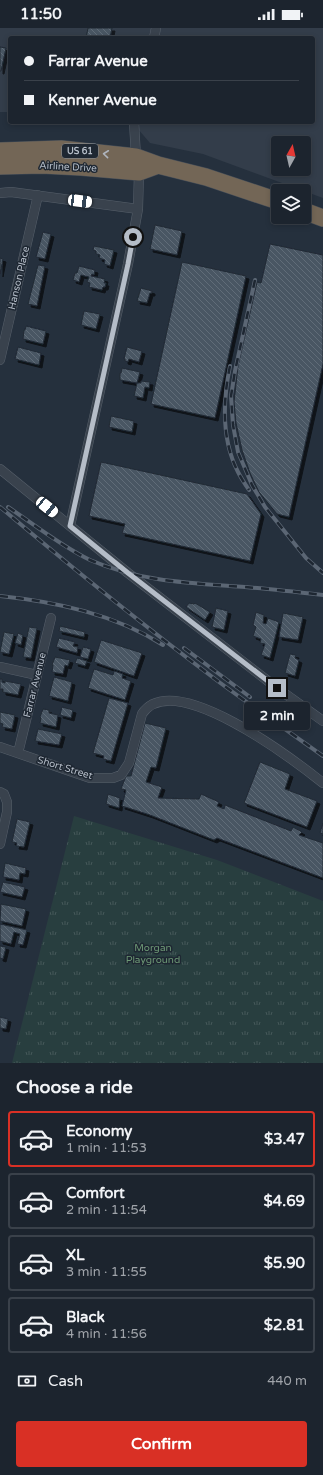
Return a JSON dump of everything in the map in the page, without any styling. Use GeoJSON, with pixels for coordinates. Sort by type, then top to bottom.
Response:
{"type":"FeatureCollection","features":[{"type":"Feature","properties":{"kind":"highway","name":"Airline Drive"},"geometry":{"type":"LineString","coordinates":[[0,151],[61,149],[138,164]]}},
{"type":"Feature","properties":{"kind":"highway","name":"Airline Drive"},"geometry":{"type":"LineString","coordinates":[[0,166],[158,165],[193,172],[271,199]]}},
{"type":"Feature","properties":{"kind":"highway"},"geometry":{"type":"LineString","coordinates":[[311,214],[323,218]]}},
{"type":"Feature","properties":{"kind":"street"},"geometry":{"type":"LineString","coordinates":[[70,526],[128,264],[138,209],[138,164],[134,124]]}},
{"type":"Feature","properties":{"kind":"street"},"geometry":{"type":"LineString","coordinates":[[0,193],[11,192],[38,195],[138,209]]}},
{"type":"Feature","properties":{"kind":"street","name":"Hanson Place"},"geometry":{"type":"LineString","coordinates":[[0,360],[38,195]]}},
{"type":"Feature","properties":{"kind":"street"},"geometry":{"type":"LineString","coordinates":[[0,469],[134,578],[277,688],[323,721]]}},
{"type":"Feature","properties":{"kind":"street","name":"Farrar Avenue"},"geometry":{"type":"LineString","coordinates":[[18,753],[51,618]]}},
{"type":"Feature","properties":{"kind":"street"},"geometry":{"type":"LineString","coordinates":[[0,667],[37,675]]}},
{"type":"Feature","properties":{"kind":"street","name":"Short Street"},"geometry":{"type":"LineString","coordinates":[[0,747],[90,778],[113,778],[121,775],[129,763],[142,714],[146,708],[160,702],[175,701],[193,704],[232,721],[286,754],[323,783]]}},
{"type":"Feature","properties":{"kind":"street"},"geometry":{"type":"LineString","coordinates":[[0,792],[4,794],[7,802],[7,812],[0,844]]}},
{"type":"Feature","properties":{"kind":"shaded area"},"geometry":{"type":"Polygon","coordinates":[[[0,28],[323,28],[323,198],[311,194],[311,184],[285,184],[203,154],[150,143],[134,124],[315,124],[315,36],[8,36],[8,112],[0,112],[0,28]]]}},
{"type":"Feature","properties":{"kind":"green space","name":"Morgan Playground"},"geometry":{"type":"Polygon","coordinates":[[[74,816],[217,860],[323,901],[323,1063],[12,1063],[74,816]]]}},
{"type":"Feature","properties":{"kind":"building"},"geometry":{"type":"Polygon","coordinates":[[[88,28],[112,28],[110,36],[86,36],[88,28]]]}},
{"type":"Feature","properties":{"kind":"building"},"geometry":{"type":"Polygon","coordinates":[[[0,47],[6,48],[1,71],[0,71],[0,47]]]}},
{"type":"Feature","properties":{"kind":"building"},"geometry":{"type":"Polygon","coordinates":[[[155,225],[182,231],[177,255],[150,249],[155,225]]]}},
{"type":"Feature","properties":{"kind":"building"},"geometry":{"type":"Polygon","coordinates":[[[43,232],[51,234],[45,259],[36,257],[43,232]]]}},
{"type":"Feature","properties":{"kind":"building"},"geometry":{"type":"Polygon","coordinates":[[[270,244],[323,255],[323,364],[289,517],[277,514],[259,492],[250,473],[242,450],[236,423],[234,402],[238,366],[257,282],[261,283],[270,244]]]}},
{"type":"Feature","properties":{"kind":"building"},"geometry":{"type":"Polygon","coordinates":[[[94,246],[114,250],[110,266],[104,264],[105,260],[99,258],[100,255],[96,254],[96,251],[93,250],[94,246]]]}},
{"type":"Feature","properties":{"kind":"building"},"geometry":{"type":"Polygon","coordinates":[[[0,258],[3,259],[0,274],[0,258]]]}},
{"type":"Feature","properties":{"kind":"building"},"geometry":{"type":"Polygon","coordinates":[[[182,262],[246,276],[215,418],[151,404],[182,262]]]}},
{"type":"Feature","properties":{"kind":"building"},"geometry":{"type":"Polygon","coordinates":[[[38,265],[45,266],[37,306],[28,304],[38,265]]]}},
{"type":"Feature","properties":{"kind":"building"},"geometry":{"type":"Polygon","coordinates":[[[79,266],[95,270],[94,275],[92,274],[91,276],[105,279],[105,287],[103,287],[102,290],[89,287],[90,283],[87,282],[89,277],[81,275],[79,282],[73,280],[79,266]]]}},
{"type":"Feature","properties":{"kind":"building"},"geometry":{"type":"Polygon","coordinates":[[[141,288],[152,291],[147,303],[137,301],[141,288]]]}},
{"type":"Feature","properties":{"kind":"building"},"geometry":{"type":"Polygon","coordinates":[[[84,311],[100,314],[96,329],[81,325],[84,311]]]}},
{"type":"Feature","properties":{"kind":"building"},"geometry":{"type":"Polygon","coordinates":[[[26,326],[46,331],[43,344],[23,339],[26,326]]]}},
{"type":"Feature","properties":{"kind":"building"},"geometry":{"type":"Polygon","coordinates":[[[18,347],[41,353],[39,365],[15,359],[18,347]]]}},
{"type":"Feature","properties":{"kind":"building"},"geometry":{"type":"Polygon","coordinates":[[[127,347],[142,351],[139,362],[129,359],[128,362],[125,361],[124,359],[127,347]]]}},
{"type":"Feature","properties":{"kind":"building"},"geometry":{"type":"Polygon","coordinates":[[[122,368],[140,372],[137,383],[120,380],[122,368]]]}},
{"type":"Feature","properties":{"kind":"building"},"geometry":{"type":"Polygon","coordinates":[[[141,381],[150,382],[149,388],[145,387],[143,398],[134,396],[137,383],[141,383],[141,381]]]}},
{"type":"Feature","properties":{"kind":"building"},"geometry":{"type":"Polygon","coordinates":[[[111,416],[134,421],[132,432],[109,427],[111,416]]]}},
{"type":"Feature","properties":{"kind":"building"},"geometry":{"type":"Polygon","coordinates":[[[101,462],[247,494],[261,514],[250,561],[122,533],[125,524],[89,516],[101,462]]]}},
{"type":"Feature","properties":{"kind":"building"},"geometry":{"type":"Polygon","coordinates":[[[189,603],[195,603],[210,612],[205,620],[186,607],[189,603]]]}},
{"type":"Feature","properties":{"kind":"building"},"geometry":{"type":"Polygon","coordinates":[[[216,608],[228,611],[224,630],[212,627],[216,608]]]}},
{"type":"Feature","properties":{"kind":"building"},"geometry":{"type":"Polygon","coordinates":[[[256,612],[264,615],[263,623],[266,624],[268,618],[279,622],[270,658],[261,655],[265,644],[260,643],[261,639],[253,636],[256,627],[253,625],[256,612]]]}},
{"type":"Feature","properties":{"kind":"building"},"geometry":{"type":"Polygon","coordinates":[[[283,613],[303,617],[298,640],[279,637],[283,613]]]}},
{"type":"Feature","properties":{"kind":"building"},"geometry":{"type":"Polygon","coordinates":[[[60,626],[85,632],[84,637],[59,631],[60,626]]]}},
{"type":"Feature","properties":{"kind":"building"},"geometry":{"type":"Polygon","coordinates":[[[29,627],[37,628],[31,658],[23,657],[29,627]]]}},
{"type":"Feature","properties":{"kind":"building"},"geometry":{"type":"Polygon","coordinates":[[[4,632],[14,634],[9,654],[0,652],[4,632]]]}},
{"type":"Feature","properties":{"kind":"building"},"geometry":{"type":"Polygon","coordinates":[[[18,633],[23,635],[21,645],[15,643],[18,633]]]}},
{"type":"Feature","properties":{"kind":"building"},"geometry":{"type":"Polygon","coordinates":[[[59,638],[75,642],[73,646],[78,647],[77,653],[56,647],[59,638]]]}},
{"type":"Feature","properties":{"kind":"building"},"geometry":{"type":"Polygon","coordinates":[[[101,640],[142,653],[134,676],[94,662],[101,640]]]}},
{"type":"Feature","properties":{"kind":"building"},"geometry":{"type":"Polygon","coordinates":[[[83,647],[91,649],[88,659],[80,657],[83,647]]]}},
{"type":"Feature","properties":{"kind":"building"},"geometry":{"type":"Polygon","coordinates":[[[290,654],[296,655],[295,658],[299,660],[295,676],[285,673],[290,654]]]}},
{"type":"Feature","properties":{"kind":"building"},"geometry":{"type":"Polygon","coordinates":[[[55,657],[70,660],[68,666],[65,665],[63,674],[52,672],[52,665],[55,657]]]}},
{"type":"Feature","properties":{"kind":"building"},"geometry":{"type":"Polygon","coordinates":[[[77,658],[87,661],[85,666],[75,663],[77,658]]]}},
{"type":"Feature","properties":{"kind":"building"},"geometry":{"type":"Polygon","coordinates":[[[94,669],[113,675],[114,671],[123,674],[122,678],[131,681],[125,700],[88,688],[94,669]]]}},
{"type":"Feature","properties":{"kind":"building"},"geometry":{"type":"Polygon","coordinates":[[[54,677],[72,682],[68,701],[49,696],[54,677]]]}},
{"type":"Feature","properties":{"kind":"building"},"geometry":{"type":"Polygon","coordinates":[[[0,679],[2,679],[2,682],[5,683],[5,681],[21,684],[18,695],[3,692],[3,689],[0,689],[0,679]]]}},
{"type":"Feature","properties":{"kind":"building"},"geometry":{"type":"Polygon","coordinates":[[[109,698],[128,703],[111,761],[103,759],[104,756],[93,753],[109,698]]]}},
{"type":"Feature","properties":{"kind":"building"},"geometry":{"type":"Polygon","coordinates":[[[62,707],[73,710],[71,718],[60,715],[62,707]]]}},
{"type":"Feature","properties":{"kind":"building"},"geometry":{"type":"Polygon","coordinates":[[[43,709],[49,710],[49,713],[58,715],[56,727],[40,723],[40,717],[43,709]]]}},
{"type":"Feature","properties":{"kind":"building"},"geometry":{"type":"Polygon","coordinates":[[[0,712],[15,715],[12,729],[2,727],[3,724],[0,723],[0,712]]]}},
{"type":"Feature","properties":{"kind":"building"},"geometry":{"type":"Polygon","coordinates":[[[145,723],[166,728],[156,768],[151,767],[146,782],[162,787],[158,798],[199,799],[201,794],[219,802],[217,806],[224,809],[225,805],[291,831],[293,827],[302,832],[299,835],[323,843],[323,878],[217,838],[214,840],[150,815],[122,806],[126,790],[121,789],[126,776],[131,776],[145,723]]]}},
{"type":"Feature","properties":{"kind":"building"},"geometry":{"type":"Polygon","coordinates":[[[38,729],[62,734],[59,745],[35,741],[38,729]]]}},
{"type":"Feature","properties":{"kind":"building"},"geometry":{"type":"Polygon","coordinates":[[[260,762],[290,774],[285,789],[317,801],[307,827],[244,803],[260,762]]]}},
{"type":"Feature","properties":{"kind":"building"},"geometry":{"type":"Polygon","coordinates":[[[108,794],[120,798],[119,808],[106,804],[108,794]]]}},
{"type":"Feature","properties":{"kind":"building"},"geometry":{"type":"Polygon","coordinates":[[[17,819],[30,822],[24,847],[16,846],[17,843],[12,842],[17,819]]]}},
{"type":"Feature","properties":{"kind":"building"},"geometry":{"type":"Polygon","coordinates":[[[323,823],[323,834],[320,833],[323,823]]]}},
{"type":"Feature","properties":{"kind":"building"},"geometry":{"type":"Polygon","coordinates":[[[5,863],[26,868],[25,874],[20,873],[19,880],[3,877],[5,863]]]}},
{"type":"Feature","properties":{"kind":"building"},"geometry":{"type":"Polygon","coordinates":[[[3,882],[25,887],[22,897],[0,892],[3,882]]]}},
{"type":"Feature","properties":{"kind":"building"},"geometry":{"type":"Polygon","coordinates":[[[1,904],[26,909],[22,926],[0,921],[1,904]]]}},
{"type":"Feature","properties":{"kind":"building"},"geometry":{"type":"Polygon","coordinates":[[[0,924],[27,930],[23,945],[17,944],[20,934],[14,932],[11,944],[0,941],[0,924]]]}},
{"type":"Feature","properties":{"kind":"building"},"geometry":{"type":"Polygon","coordinates":[[[0,946],[6,947],[3,959],[0,958],[0,946]]]}},
{"type":"Feature","properties":{"kind":"building"},"geometry":{"type":"Polygon","coordinates":[[[0,1017],[8,1019],[6,1029],[0,1028],[0,1017]]]}},
{"type":"Feature","properties":{"kind":"railway"},"geometry":{"type":"LineString","coordinates":[[255,280],[231,396],[233,425],[238,452],[252,485],[265,507],[306,558],[323,573]]}},
{"type":"Feature","properties":{"kind":"railway"},"geometry":{"type":"LineString","coordinates":[[230,366],[225,406],[226,433],[232,459],[249,490]]}},
{"type":"Feature","properties":{"kind":"railway"},"geometry":{"type":"LineString","coordinates":[[0,507],[163,639],[232,691],[323,756]]}},
{"type":"Feature","properties":{"kind":"railway"},"geometry":{"type":"LineString","coordinates":[[8,507],[58,542],[79,554],[90,560],[128,573],[166,580],[323,595]]}},
{"type":"Feature","properties":{"kind":"railway"},"geometry":{"type":"LineString","coordinates":[[0,596],[64,606],[105,617],[144,634],[163,645]]}},
{"type":"Feature","properties":{"kind":"railway"},"geometry":{"type":"LineString","coordinates":[[184,648],[250,697]]}},
{"type":"Feature","properties":{"kind":"route"},"geometry":{"type":"LineString","coordinates":[[133,237],[70,526],[128,573],[277,688]]}}]}
